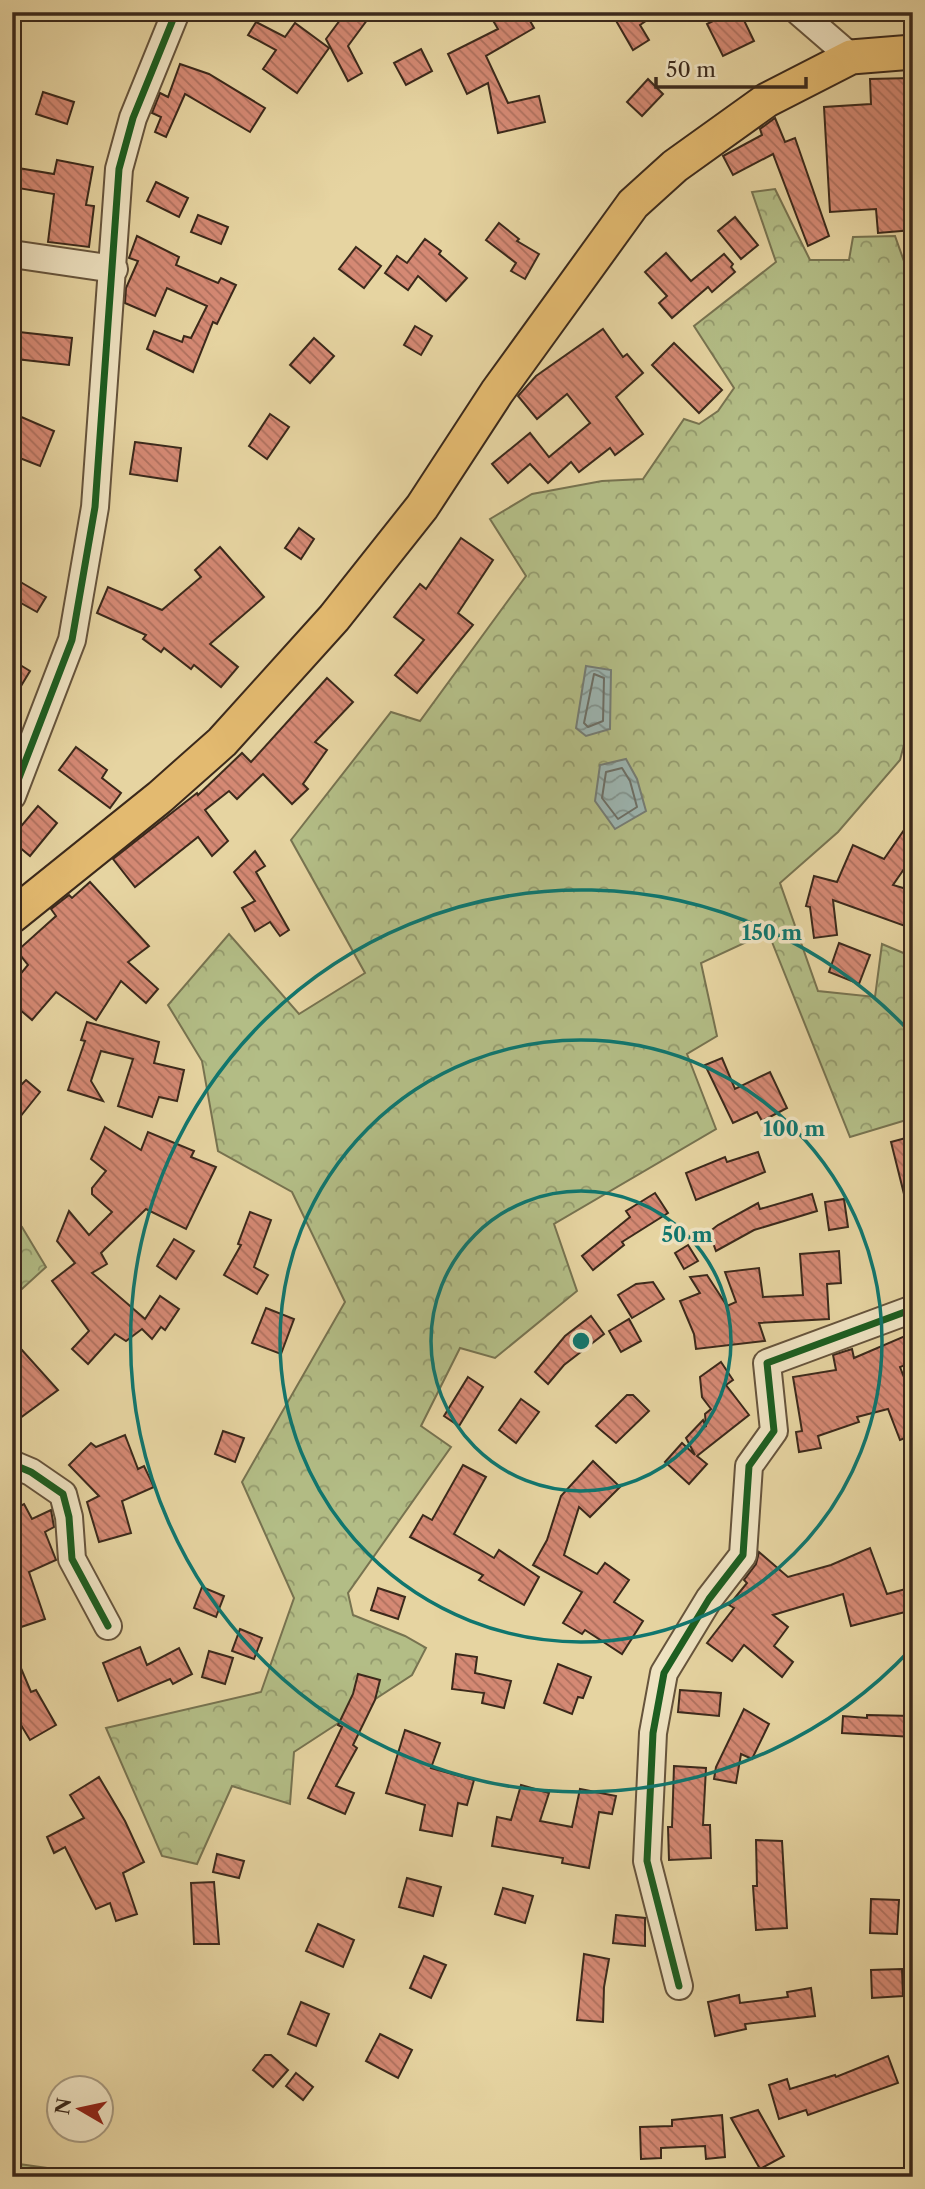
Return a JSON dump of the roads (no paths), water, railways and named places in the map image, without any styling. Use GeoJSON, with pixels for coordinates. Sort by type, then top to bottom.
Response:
{"type":"FeatureCollection","features":[{"type":"Feature","properties":{"kind":"main road"},"geometry":{"type":"LineString","coordinates":[[12,916],[160,797],[222,742],[334,618],[422,507],[497,392],[633,204],[675,166],[767,100],[850,57],[913,52]]}},
{"type":"Feature","properties":{"kind":"street"},"geometry":{"type":"LineString","coordinates":[[12,796],[72,640],[95,507],[119,169],[133,118],[176,12]]}},
{"type":"Feature","properties":{"kind":"street"},"geometry":{"type":"LineString","coordinates":[[799,12],[850,57]]}},
{"type":"Feature","properties":{"kind":"street"},"geometry":{"type":"LineString","coordinates":[[12,254],[114,269]]}},
{"type":"Feature","properties":{"kind":"street"},"geometry":{"type":"LineString","coordinates":[[679,1986],[647,1861],[653,1733],[664,1673],[709,1599],[743,1556],[749,1466],[774,1431],[767,1363],[913,1309]]}},
{"type":"Feature","properties":{"kind":"street"},"geometry":{"type":"LineString","coordinates":[[12,1464],[31,1472],[63,1494],[69,1517],[72,1559],[108,1626]]}},
{"type":"Feature","properties":{"kind":"water"},"geometry":{"type":"Polygon","coordinates":[[[586,666],[611,670],[610,729],[586,736],[576,728],[586,666]]]}},
{"type":"Feature","properties":{"kind":"water"},"geometry":{"type":"Polygon","coordinates":[[[626,759],[637,779],[646,811],[615,829],[595,801],[600,765],[626,759]]]}}]}
